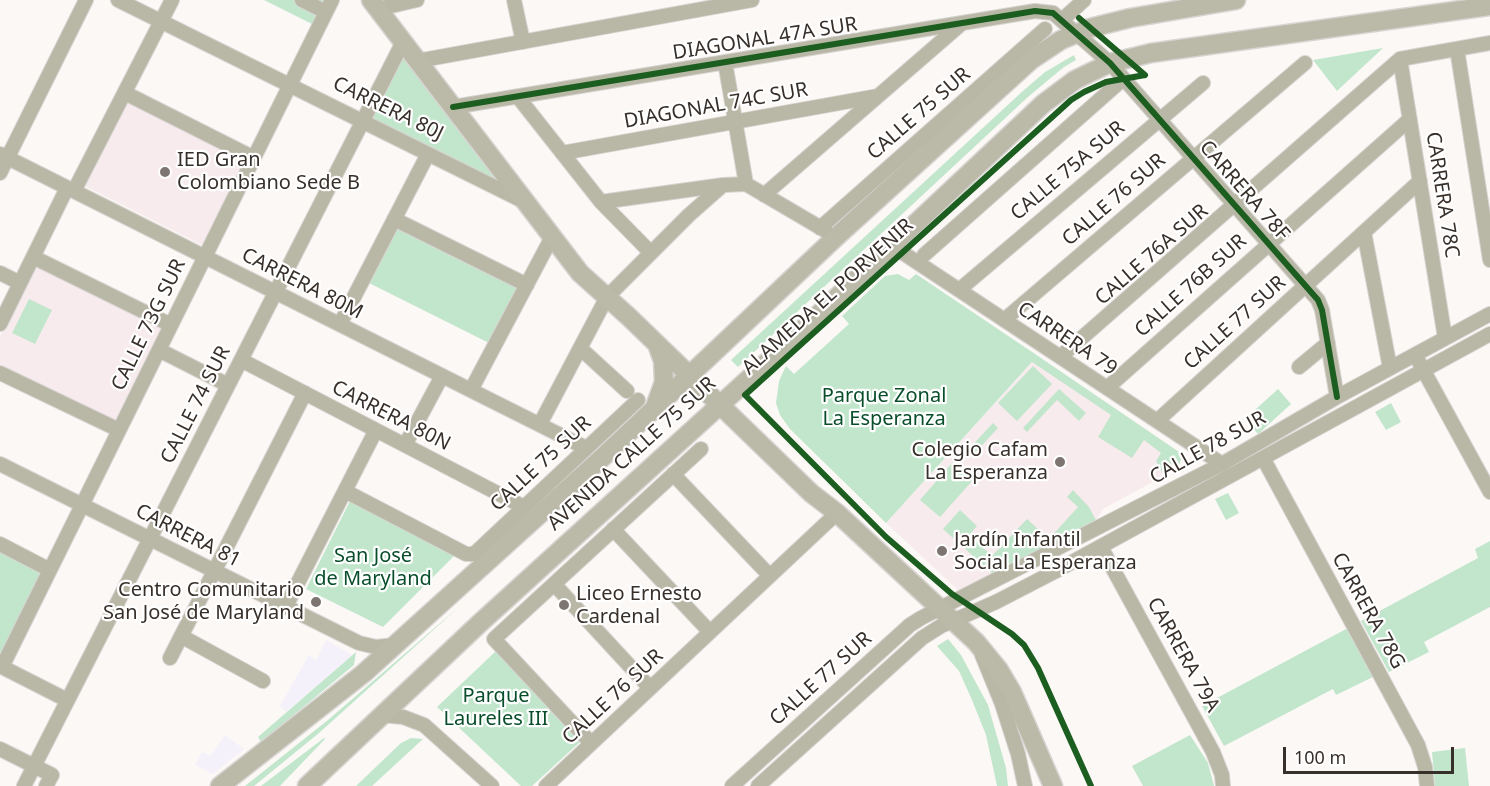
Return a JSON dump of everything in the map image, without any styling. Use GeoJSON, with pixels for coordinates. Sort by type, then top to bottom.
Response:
{"type":"FeatureCollection","features":[{"type":"Feature","properties":{"kind":"main road","name":"AVENIDA CALLE 75 SUR"},"geometry":{"type":"LineString","coordinates":[[220,786],[364,673],[692,373],[836,237],[1069,26],[1236,0]]}},
{"type":"Feature","properties":{"kind":"main road"},"geometry":{"type":"LineString","coordinates":[[374,4],[525,202]]}},
{"type":"Feature","properties":{"kind":"main road","name":"AVENIDA CALLE 75 SUR"},"geometry":{"type":"LineString","coordinates":[[307,786],[1043,104],[1076,80],[1110,63],[1181,48],[1490,6]]}},
{"type":"Feature","properties":{"kind":"main road","name":"CARRERA 80J"},"geometry":{"type":"LineString","coordinates":[[525,202],[580,273],[658,346],[692,373]]}},
{"type":"Feature","properties":{"kind":"main road","name":"CARRERA 80J"},"geometry":{"type":"LineString","coordinates":[[607,297],[634,312],[722,402],[816,487],[837,513]]}},
{"type":"Feature","properties":{"kind":"main road"},"geometry":{"type":"LineString","coordinates":[[654,408],[664,382],[663,361],[658,346]]}},
{"type":"Feature","properties":{"kind":"main road","name":"CARRERA 80J"},"geometry":{"type":"LineString","coordinates":[[722,402],[747,432],[811,494],[837,513],[976,642],[999,670],[1012,692],[1053,786]]}},
{"type":"Feature","properties":{"kind":"main road"},"geometry":{"type":"LineString","coordinates":[[694,428],[713,425],[747,432]]}},
{"type":"Feature","properties":{"kind":"street"},"geometry":{"type":"LineString","coordinates":[[0,173],[4,156],[86,0]]}},
{"type":"Feature","properties":{"kind":"street","name":"CARRERA 80J"},"geometry":{"type":"LineString","coordinates":[[118,0],[525,202]]}},
{"type":"Feature","properties":{"kind":"street"},"geometry":{"type":"LineString","coordinates":[[0,324],[33,257],[125,93],[172,0]]}},
{"type":"Feature","properties":{"kind":"street"},"geometry":{"type":"LineString","coordinates":[[302,0],[329,6]]}},
{"type":"Feature","properties":{"kind":"street"},"geometry":{"type":"LineString","coordinates":[[374,4],[417,0]]}},
{"type":"Feature","properties":{"kind":"street"},"geometry":{"type":"LineString","coordinates":[[514,0],[523,42]]}},
{"type":"Feature","properties":{"kind":"street"},"geometry":{"type":"LineString","coordinates":[[417,61],[752,0]]}},
{"type":"Feature","properties":{"kind":"street"},"geometry":{"type":"LineString","coordinates":[[1069,26],[1084,0]]}},
{"type":"Feature","properties":{"kind":"street","name":"CALLE 73G SUR"},"geometry":{"type":"LineString","coordinates":[[1,666],[329,6]]}},
{"type":"Feature","properties":{"kind":"street","name":"DIAGONAL 47A SUR"},"geometry":{"type":"LineString","coordinates":[[453,107],[1035,11],[1053,13],[1069,26]]}},
{"type":"Feature","properties":{"kind":"street"},"geometry":{"type":"LineString","coordinates":[[765,195],[962,23]]}},
{"type":"Feature","properties":{"kind":"street","name":"CARRERA 78F"},"geometry":{"type":"LineString","coordinates":[[1069,26],[1110,63],[1321,305],[1337,397]]}},
{"type":"Feature","properties":{"kind":"street","name":"CALLE 75 SUR"},"geometry":{"type":"LineString","coordinates":[[820,228],[1045,29]]}},
{"type":"Feature","properties":{"kind":"street","name":"CALLE 74 SUR"},"geometry":{"type":"LineString","coordinates":[[24,786],[403,42]]}},
{"type":"Feature","properties":{"kind":"street"},"geometry":{"type":"LineString","coordinates":[[1400,59],[1490,44]]}},
{"type":"Feature","properties":{"kind":"street"},"geometry":{"type":"LineString","coordinates":[[1457,49],[1490,260]]}},
{"type":"Feature","properties":{"kind":"street","name":"CARRERA 78C"},"geometry":{"type":"LineString","coordinates":[[1400,59],[1445,338]]}},
{"type":"Feature","properties":{"kind":"street","name":"CALLE 76A SUR"},"geometry":{"type":"LineString","coordinates":[[1060,357],[1400,59]]}},
{"type":"Feature","properties":{"kind":"street"},"geometry":{"type":"LineString","coordinates":[[725,62],[746,184]]}},
{"type":"Feature","properties":{"kind":"street","name":"CALLE 76 SUR"},"geometry":{"type":"LineString","coordinates":[[1004,320],[1305,63]]}},
{"type":"Feature","properties":{"kind":"street"},"geometry":{"type":"LineString","coordinates":[[924,255],[1123,79]]}},
{"type":"Feature","properties":{"kind":"street","name":"CALLE 75A SUR"},"geometry":{"type":"LineString","coordinates":[[958,290],[1203,82]]}},
{"type":"Feature","properties":{"kind":"street"},"geometry":{"type":"LineString","coordinates":[[125,93],[254,158]]}},
{"type":"Feature","properties":{"kind":"street"},"geometry":{"type":"LineString","coordinates":[[518,96],[601,202],[651,253]]}},
{"type":"Feature","properties":{"kind":"street","name":"DIAGONAL 74C SUR"},"geometry":{"type":"LineString","coordinates":[[562,153],[878,96]]}},
{"type":"Feature","properties":{"kind":"street","name":"CALLE 76B SUR"},"geometry":{"type":"LineString","coordinates":[[1107,388],[1410,118]]}},
{"type":"Feature","properties":{"kind":"street"},"geometry":{"type":"LineString","coordinates":[[340,324],[428,154]]}},
{"type":"Feature","properties":{"kind":"street","name":"CARRERA 80M"},"geometry":{"type":"LineString","coordinates":[[4,156],[586,448]]}},
{"type":"Feature","properties":{"kind":"street","name":"CALLE 77 SUR"},"geometry":{"type":"LineString","coordinates":[[1157,421],[1420,181]]}},
{"type":"Feature","properties":{"kind":"street"},"geometry":{"type":"LineString","coordinates":[[601,202],[723,185],[746,184],[836,237]]}},
{"type":"Feature","properties":{"kind":"street"},"geometry":{"type":"LineString","coordinates":[[540,424],[607,297],[723,185]]}},
{"type":"Feature","properties":{"kind":"street"},"geometry":{"type":"LineString","coordinates":[[394,219],[527,285]]}},
{"type":"Feature","properties":{"kind":"street"},"geometry":{"type":"LineString","coordinates":[[1364,232],[1390,368]]}},
{"type":"Feature","properties":{"kind":"street"},"geometry":{"type":"LineString","coordinates":[[471,390],[552,237]]}},
{"type":"Feature","properties":{"kind":"street","name":"CARRERA 79"},"geometry":{"type":"LineString","coordinates":[[891,245],[1222,464]]}},
{"type":"Feature","properties":{"kind":"street"},"geometry":{"type":"LineString","coordinates":[[33,257],[171,325]]}},
{"type":"Feature","properties":{"kind":"street"},"geometry":{"type":"LineString","coordinates":[[0,273],[21,283]]}},
{"type":"Feature","properties":{"kind":"street","name":"CALLE 78 SUR"},"geometry":{"type":"LineString","coordinates":[[947,614],[1490,314]]}},
{"type":"Feature","properties":{"kind":"street","name":"CALLE 78 SUR"},"geometry":{"type":"LineString","coordinates":[[947,614],[996,602],[1490,334]]}},
{"type":"Feature","properties":{"kind":"street"},"geometry":{"type":"LineString","coordinates":[[1299,367],[1328,343]]}},
{"type":"Feature","properties":{"kind":"street","name":"CALLE 75 SUR"},"geometry":{"type":"LineString","coordinates":[[345,491],[459,550],[471,554],[476,552],[586,448],[632,396],[580,348]]}},
{"type":"Feature","properties":{"kind":"street"},"geometry":{"type":"LineString","coordinates":[[159,350],[228,385]]}},
{"type":"Feature","properties":{"kind":"street"},"geometry":{"type":"LineString","coordinates":[[1415,355],[1490,492]]}},
{"type":"Feature","properties":{"kind":"street","name":"CARRERA 80N"},"geometry":{"type":"LineString","coordinates":[[241,360],[524,507]]}},
{"type":"Feature","properties":{"kind":"street"},"geometry":{"type":"LineString","coordinates":[[0,373],[119,430]]}},
{"type":"Feature","properties":{"kind":"street"},"geometry":{"type":"LineString","coordinates":[[405,445],[442,376]]}},
{"type":"Feature","properties":{"kind":"street"},"geometry":{"type":"LineString","coordinates":[[170,658],[305,393]]}},
{"type":"Feature","properties":{"kind":"street"},"geometry":{"type":"LineString","coordinates":[[286,606],[376,430]]}},
{"type":"Feature","properties":{"kind":"street"},"geometry":{"type":"LineString","coordinates":[[591,743],[494,639],[701,449]]}},
{"type":"Feature","properties":{"kind":"street","name":"CARRERA 78G"},"geometry":{"type":"LineString","coordinates":[[1263,458],[1413,735],[1421,752],[1427,786]]}},
{"type":"Feature","properties":{"kind":"street","name":"CARRERA 81"},"geometry":{"type":"LineString","coordinates":[[0,464],[359,643],[376,646],[395,645]]}},
{"type":"Feature","properties":{"kind":"street"},"geometry":{"type":"LineString","coordinates":[[673,474],[770,576]]}},
{"type":"Feature","properties":{"kind":"street","name":"CALLE 76 SUR"},"geometry":{"type":"LineString","coordinates":[[546,786],[837,513]]}},
{"type":"Feature","properties":{"kind":"street"},"geometry":{"type":"LineString","coordinates":[[613,529],[710,632]]}},
{"type":"Feature","properties":{"kind":"street"},"geometry":{"type":"LineString","coordinates":[[0,544],[50,570]]}},
{"type":"Feature","properties":{"kind":"street","name":"CARRERA 79A"},"geometry":{"type":"LineString","coordinates":[[1101,547],[1213,752],[1222,776],[1223,786]]}},
{"type":"Feature","properties":{"kind":"street"},"geometry":{"type":"LineString","coordinates":[[554,584],[650,688]]}},
{"type":"Feature","properties":{"kind":"street","name":"CALLE 77 SUR"},"geometry":{"type":"LineString","coordinates":[[732,786],[910,625],[947,614]]}},
{"type":"Feature","properties":{"kind":"street","name":"CALLE 77 SUR"},"geometry":{"type":"LineString","coordinates":[[758,786],[922,638],[941,626],[947,614]]}},
{"type":"Feature","properties":{"kind":"street"},"geometry":{"type":"LineString","coordinates":[[181,636],[262,681]]}},
{"type":"Feature","properties":{"kind":"street"},"geometry":{"type":"LineString","coordinates":[[976,642],[1002,704],[1018,754],[1025,786]]}},
{"type":"Feature","properties":{"kind":"street"},"geometry":{"type":"LineString","coordinates":[[359,643],[366,659],[364,673]]}},
{"type":"Feature","properties":{"kind":"street"},"geometry":{"type":"LineString","coordinates":[[1,666],[67,700]]}},
{"type":"Feature","properties":{"kind":"street"},"geometry":{"type":"LineString","coordinates":[[381,715],[403,717],[424,725],[492,786]]}},
{"type":"Feature","properties":{"kind":"street"},"geometry":{"type":"LineString","coordinates":[[0,749],[34,766],[49,780]]}},
{"type":"Feature","properties":{"kind":"shaded area","name":"IED Gran Colombiano Sede B"},"geometry":{"type":"Polygon","coordinates":[[[127,99],[248,160],[204,246],[83,185],[127,99]]]}},
{"type":"Feature","properties":{"kind":"shaded area"},"geometry":{"type":"Polygon","coordinates":[[[35,265],[162,327],[116,421],[0,364],[0,336],[35,265]]]}},
{"type":"Feature","properties":{"kind":"shaded area","name":"Colegio Cafam La Esperanza"},"geometry":{"type":"Polygon","coordinates":[[[1038,356],[1179,452],[1181,459],[1179,466],[1103,509],[1096,520],[959,591],[886,523],[1038,356]]]}},
{"type":"Feature","properties":{"kind":"shaded area"},"geometry":{"type":"Polygon","coordinates":[[[326,640],[352,655],[286,712],[280,706],[309,655],[316,661],[326,640]]]}},
{"type":"Feature","properties":{"kind":"shaded area"},"geometry":{"type":"Polygon","coordinates":[[[225,735],[244,749],[213,774],[195,765],[202,752],[210,756],[225,735]]]}},
{"type":"Feature","properties":{"kind":"green space"},"geometry":{"type":"Polygon","coordinates":[[[264,0],[327,0],[314,25],[264,0]]]}},
{"type":"Feature","properties":{"kind":"green space"},"geometry":{"type":"Polygon","coordinates":[[[1383,48],[1337,91],[1313,60],[1383,48]]]}},
{"type":"Feature","properties":{"kind":"green space"},"geometry":{"type":"Polygon","coordinates":[[[401,54],[503,184],[368,117],[401,54]]]}},
{"type":"Feature","properties":{"kind":"green space"},"geometry":{"type":"Polygon","coordinates":[[[1074,55],[1076,60],[1029,96],[738,367],[731,360],[1024,90],[1045,72],[1074,55]]]}},
{"type":"Feature","properties":{"kind":"green space"},"geometry":{"type":"Polygon","coordinates":[[[397,223],[522,287],[493,345],[367,282],[397,223]]]}},
{"type":"Feature","properties":{"kind":"green space","name":"Parque Zonal La Esperanza"},"geometry":{"type":"Polygon","coordinates":[[[898,274],[909,280],[916,274],[1179,452],[1181,459],[1179,466],[1164,476],[1156,461],[1161,453],[1144,440],[1132,458],[1098,437],[1111,415],[1032,362],[886,523],[790,429],[780,415],[776,403],[779,381],[786,366],[794,374],[849,324],[842,316],[885,276],[898,274]]]}},
{"type":"Feature","properties":{"kind":"green space"},"geometry":{"type":"Polygon","coordinates":[[[29,299],[52,310],[35,344],[12,333],[29,299]]]}},
{"type":"Feature","properties":{"kind":"green space"},"geometry":{"type":"Polygon","coordinates":[[[1033,366],[1052,384],[1017,421],[998,403],[1033,366]]]}},
{"type":"Feature","properties":{"kind":"green space"},"geometry":{"type":"Polygon","coordinates":[[[1059,389],[1086,413],[1079,421],[1057,400],[1027,432],[1023,428],[1059,389]]]}},
{"type":"Feature","properties":{"kind":"green space"},"geometry":{"type":"Polygon","coordinates":[[[1278,389],[1291,404],[1258,434],[1245,419],[1278,389]]]}},
{"type":"Feature","properties":{"kind":"green space"},"geometry":{"type":"Polygon","coordinates":[[[1391,403],[1401,422],[1386,430],[1375,412],[1391,403]]]}},
{"type":"Feature","properties":{"kind":"green space"},"geometry":{"type":"Polygon","coordinates":[[[993,423],[998,428],[971,457],[966,452],[993,423]]]}},
{"type":"Feature","properties":{"kind":"green space"},"geometry":{"type":"Polygon","coordinates":[[[953,462],[973,480],[940,517],[920,500],[953,462]]]}},
{"type":"Feature","properties":{"kind":"green space"},"geometry":{"type":"Polygon","coordinates":[[[1073,490],[1089,507],[1096,520],[992,573],[943,529],[960,510],[977,526],[969,535],[992,556],[1027,519],[1049,539],[1078,507],[1067,497],[1073,490]]]}},
{"type":"Feature","properties":{"kind":"green space"},"geometry":{"type":"Polygon","coordinates":[[[1228,493],[1239,513],[1226,520],[1215,499],[1228,493]]]}},
{"type":"Feature","properties":{"kind":"green space","name":"San José de Maryland"},"geometry":{"type":"Polygon","coordinates":[[[350,501],[456,554],[383,627],[306,589],[350,501]]]}},
{"type":"Feature","properties":{"kind":"green space"},"geometry":{"type":"Polygon","coordinates":[[[1490,541],[1490,607],[1424,642],[1429,652],[1389,672],[1361,621],[1478,558],[1475,549],[1490,541]]]}},
{"type":"Feature","properties":{"kind":"green space"},"geometry":{"type":"Polygon","coordinates":[[[0,552],[44,574],[0,659],[0,552]]]}},
{"type":"Feature","properties":{"kind":"green space"},"geometry":{"type":"Polygon","coordinates":[[[460,606],[319,733],[254,786],[245,786],[328,720],[460,606]]]}},
{"type":"Feature","properties":{"kind":"green space"},"geometry":{"type":"Polygon","coordinates":[[[1348,628],[1375,676],[1336,695],[1333,689],[1224,746],[1202,706],[1348,628]]]}},
{"type":"Feature","properties":{"kind":"green space"},"geometry":{"type":"Polygon","coordinates":[[[948,639],[961,655],[988,705],[1006,768],[1008,786],[997,786],[986,735],[972,700],[959,671],[937,646],[948,639]]]}},
{"type":"Feature","properties":{"kind":"green space","name":"Parque Laureles III"},"geometry":{"type":"Polygon","coordinates":[[[497,650],[581,741],[532,786],[521,786],[437,707],[497,650]]]}},
{"type":"Feature","properties":{"kind":"green space"},"geometry":{"type":"Polygon","coordinates":[[[356,652],[354,665],[261,742],[258,737],[356,652]]]}},
{"type":"Feature","properties":{"kind":"green space"},"geometry":{"type":"Polygon","coordinates":[[[1190,735],[1208,763],[1214,786],[1143,786],[1132,766],[1190,735]]]}},
{"type":"Feature","properties":{"kind":"green space"},"geometry":{"type":"Polygon","coordinates":[[[324,738],[280,786],[261,786],[324,738]]]}},
{"type":"Feature","properties":{"kind":"green space"},"geometry":{"type":"Polygon","coordinates":[[[411,738],[423,739],[372,786],[356,786],[401,743],[411,738]]]}},
{"type":"Feature","properties":{"kind":"green space"},"geometry":{"type":"Polygon","coordinates":[[[1465,748],[1469,786],[1435,786],[1432,752],[1465,748]]]}},
{"type":"Feature","properties":{"kind":"cycle path"},"geometry":{"type":"LineString","coordinates":[[453,107],[1035,11],[1053,13],[1110,63],[1318,300],[1322,310],[1337,397]]}},
{"type":"Feature","properties":{"kind":"cycle path"},"geometry":{"type":"LineString","coordinates":[[1079,18],[1145,75]]}},
{"type":"Feature","properties":{"kind":"cycle path","name":"ALAMEDA EL PORVENIR"},"geometry":{"type":"LineString","coordinates":[[1091,786],[1038,668],[1024,645],[1012,634],[952,594],[886,537],[745,395],[1071,100],[1106,82],[1145,75]]}},
{"type":"Feature","properties":{"kind":"place","name":"IED Gran Colombiano Sede B"},"geometry":{"type":"Point","coordinates":[165,172]}},
{"type":"Feature","properties":{"kind":"place","name":"Colegio Cafam La Esperanza"},"geometry":{"type":"Point","coordinates":[1060,462]}},
{"type":"Feature","properties":{"kind":"place","name":"Jardín Infantil Social La Esperanza"},"geometry":{"type":"Point","coordinates":[942,551]}},
{"type":"Feature","properties":{"kind":"place","name":"Centro Comunitario San José de Maryland"},"geometry":{"type":"Point","coordinates":[316,602]}},
{"type":"Feature","properties":{"kind":"place","name":"Liceo Ernesto Cardenal"},"geometry":{"type":"Point","coordinates":[564,605]}}]}
